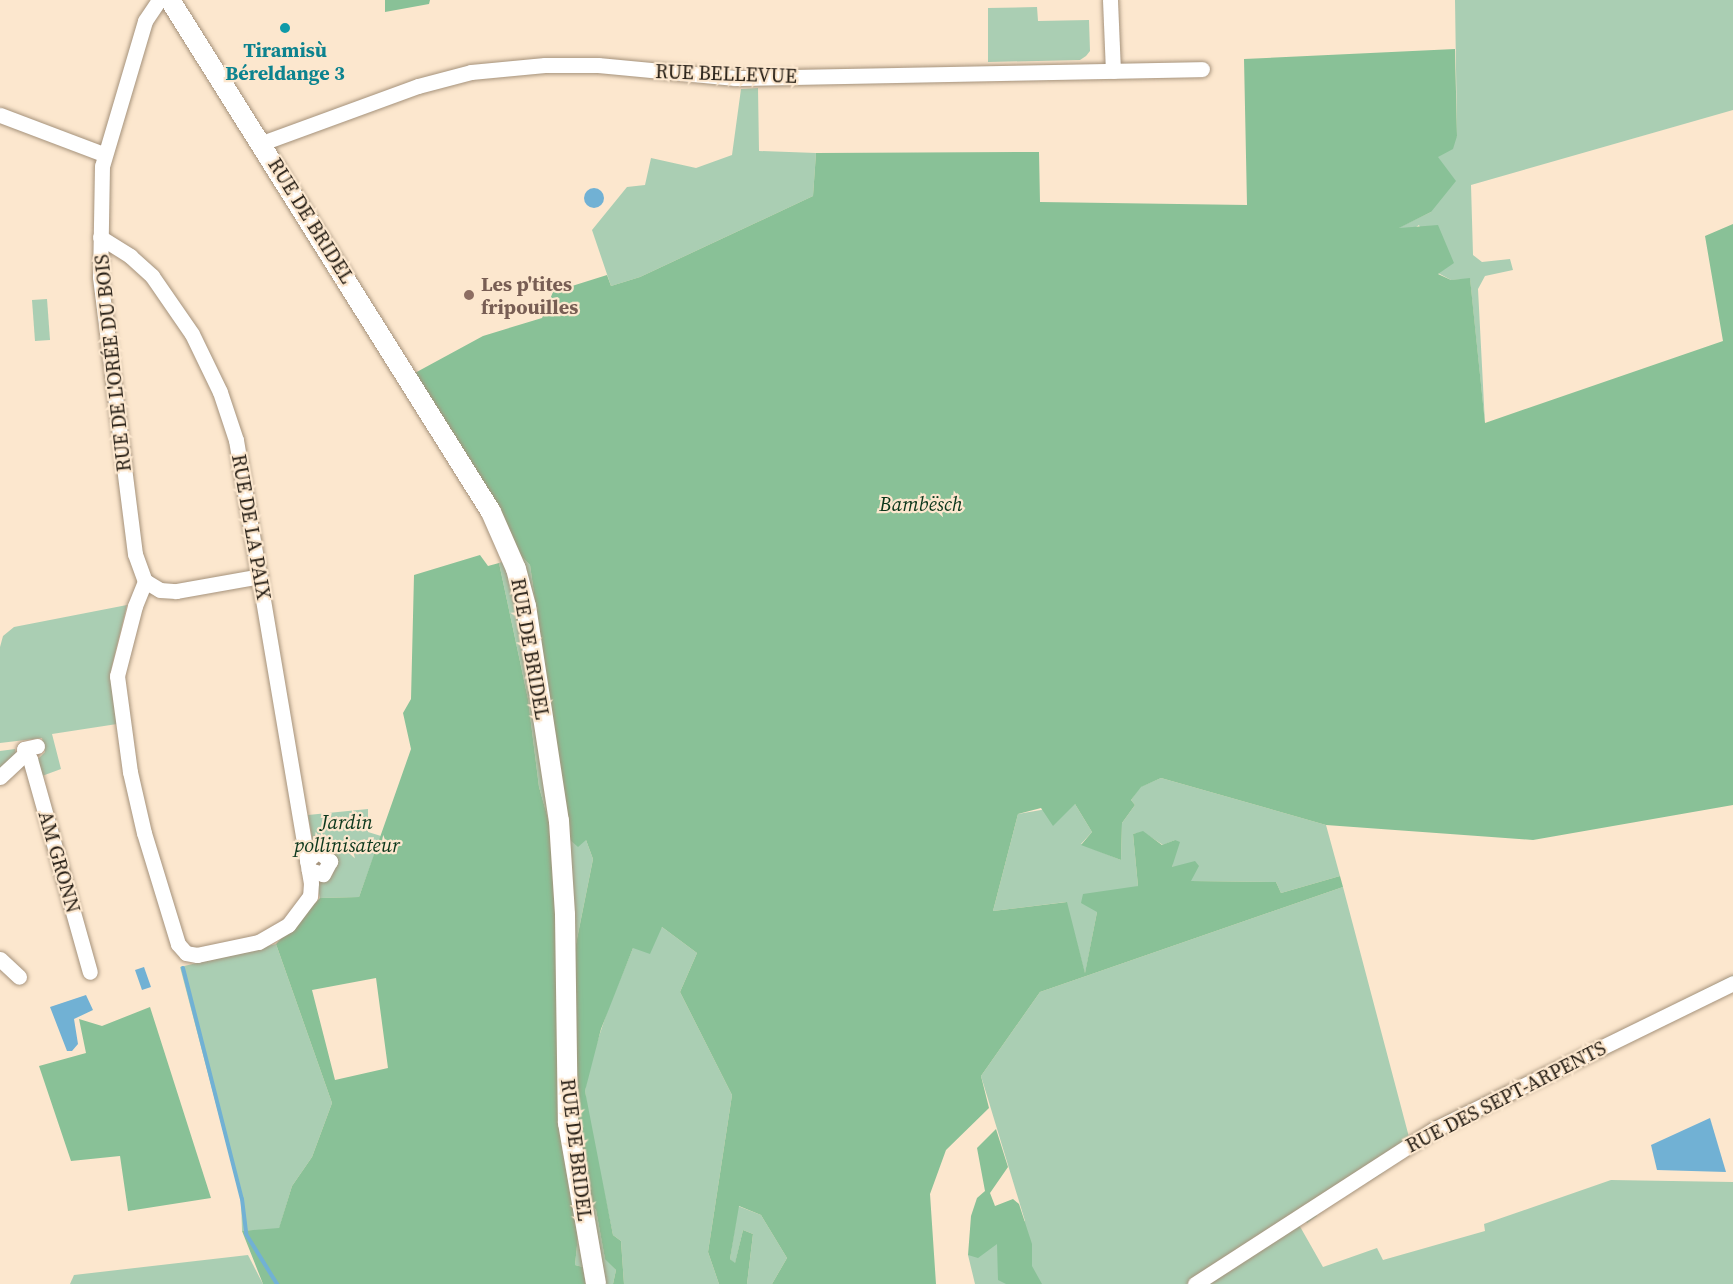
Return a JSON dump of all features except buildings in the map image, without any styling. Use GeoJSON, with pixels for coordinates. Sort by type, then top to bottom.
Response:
{"type":"FeatureCollection","features":[{"type":"Feature","properties":{"kind":"main road","name":"RUE DE BRIDEL"},"geometry":{"type":"LineString","coordinates":[[170,0],[262,143],[491,512],[516,569],[526,606],[559,821],[565,915],[568,1123],[596,1284]]}},
{"type":"Feature","properties":{"kind":"street","name":"RUE DE L'ORÉE DU BOIS"},"geometry":{"type":"LineString","coordinates":[[145,581],[135,554],[100,277],[100,237],[103,154],[145,21],[159,0]]}},
{"type":"Feature","properties":{"kind":"street"},"geometry":{"type":"LineString","coordinates":[[1110,0],[1113,70]]}},
{"type":"Feature","properties":{"kind":"street","name":"RUE BELLEVUE"},"geometry":{"type":"LineString","coordinates":[[262,143],[418,86],[471,72],[545,65],[597,65],[735,78],[1203,69]]}},
{"type":"Feature","properties":{"kind":"street"},"geometry":{"type":"LineString","coordinates":[[0,114],[103,154]]}},
{"type":"Feature","properties":{"kind":"street","name":"RUE DE LA PAIX"},"geometry":{"type":"LineString","coordinates":[[100,237],[130,256],[152,276],[207,360],[236,440],[308,866],[310,896],[288,925],[273,936],[197,955],[186,953],[178,944],[144,833],[130,772],[117,676],[135,606],[145,581]]}},
{"type":"Feature","properties":{"kind":"street"},"geometry":{"type":"LineString","coordinates":[[145,581],[160,590],[176,591],[260,576]]}},
{"type":"Feature","properties":{"kind":"street","name":"AM GRONN"},"geometry":{"type":"LineString","coordinates":[[0,777],[32,750],[90,972]]}},
{"type":"Feature","properties":{"kind":"street"},"geometry":{"type":"LineString","coordinates":[[0,959],[19,977]]}},
{"type":"Feature","properties":{"kind":"street","name":"RUE DES SEPT-ARPENTS"},"geometry":{"type":"LineString","coordinates":[[1195,1284],[1435,1129],[1733,983]]}},
{"type":"Feature","properties":{"kind":"green space"},"geometry":{"type":"Polygon","coordinates":[[[385,0],[430,0],[429,4],[385,12],[385,0]]]}},
{"type":"Feature","properties":{"kind":"green space"},"geometry":{"type":"Polygon","coordinates":[[[1455,0],[1733,0],[1733,110],[1471,185],[1473,255],[1482,262],[1510,259],[1513,270],[1485,276],[1478,289],[1485,424],[1470,279],[1451,280],[1438,273],[1419,225],[1412,230],[1398,228],[1431,212],[1438,156],[1457,136],[1455,0]]]}},
{"type":"Feature","properties":{"kind":"green space"},"geometry":{"type":"Polygon","coordinates":[[[1037,7],[1038,21],[1089,20],[1090,51],[1086,56],[1080,60],[988,62],[988,8],[1037,7]]]}},
{"type":"Feature","properties":{"kind":"green space","name":"Bambësch"},"geometry":{"type":"Polygon","coordinates":[[[1455,49],[1457,136],[1453,149],[1438,157],[1456,181],[1431,212],[1399,228],[1438,225],[1454,263],[1438,274],[1451,280],[1470,278],[1485,423],[1723,341],[1705,236],[1733,224],[1733,805],[1533,840],[1326,825],[1161,778],[1141,787],[1131,800],[1135,805],[1122,823],[1121,860],[1081,845],[1092,832],[1075,804],[1053,826],[1041,808],[1018,814],[993,911],[1067,902],[1085,973],[1097,912],[1081,903],[1083,894],[1138,886],[1133,834],[1143,831],[1162,845],[1175,840],[1180,842],[1172,867],[1195,861],[1199,866],[1191,881],[1276,882],[1281,893],[1340,876],[1343,887],[1040,992],[981,1076],[989,1108],[946,1150],[930,1194],[936,1284],[772,1284],[787,1258],[761,1215],[739,1206],[730,1259],[735,1263],[743,1230],[753,1234],[747,1284],[719,1284],[708,1252],[732,1095],[680,992],[697,953],[662,927],[650,954],[633,948],[601,1029],[585,1091],[613,1235],[621,1241],[624,1284],[613,1284],[616,1270],[605,1259],[596,1210],[587,1198],[576,1122],[575,949],[593,859],[586,840],[578,847],[569,839],[530,565],[520,555],[413,374],[483,336],[542,318],[553,292],[607,275],[611,286],[640,277],[813,196],[816,153],[1039,152],[1040,202],[1247,205],[1244,59],[1455,49]]]}},
{"type":"Feature","properties":{"kind":"green space"},"geometry":{"type":"Polygon","coordinates":[[[758,88],[759,151],[816,153],[813,196],[640,277],[611,286],[592,230],[627,187],[645,185],[651,158],[696,168],[732,155],[741,89],[758,88]]]}},
{"type":"Feature","properties":{"kind":"green space"},"geometry":{"type":"Polygon","coordinates":[[[47,299],[50,340],[35,341],[32,300],[47,299]]]}},
{"type":"Feature","properties":{"kind":"green space"},"geometry":{"type":"Polygon","coordinates":[[[480,555],[488,566],[499,563],[528,699],[539,787],[549,822],[556,928],[560,1123],[578,1236],[575,1265],[583,1267],[586,1284],[263,1284],[242,1231],[279,1228],[292,1186],[312,1157],[332,1103],[276,944],[320,898],[359,897],[411,749],[403,713],[411,699],[414,575],[480,555]],[[376,978],[312,990],[335,1080],[388,1068],[376,978]]]}},
{"type":"Feature","properties":{"kind":"green space"},"geometry":{"type":"Polygon","coordinates":[[[520,555],[530,565],[569,839],[586,840],[593,859],[575,949],[587,1197],[596,1210],[605,1258],[616,1270],[613,1284],[586,1284],[583,1267],[575,1265],[578,1236],[560,1123],[549,822],[539,787],[528,699],[499,563],[520,555]]]}},
{"type":"Feature","properties":{"kind":"green space"},"geometry":{"type":"Polygon","coordinates":[[[127,605],[110,674],[117,724],[52,734],[61,769],[42,776],[37,760],[45,752],[42,738],[0,743],[0,647],[3,636],[14,627],[127,605]]]}},
{"type":"Feature","properties":{"kind":"green space"},"geometry":{"type":"Polygon","coordinates":[[[15,749],[16,755],[0,770],[0,751],[15,749]]]}},
{"type":"Feature","properties":{"kind":"green space"},"geometry":{"type":"Polygon","coordinates":[[[1161,778],[1326,825],[1340,876],[1281,893],[1276,882],[1191,881],[1172,868],[1175,840],[1163,845],[1143,832],[1133,834],[1138,886],[1097,912],[1085,974],[1066,902],[993,911],[1018,814],[1075,804],[1092,832],[1081,844],[1121,860],[1122,823],[1135,805],[1131,800],[1140,787],[1161,778]]]}},
{"type":"Feature","properties":{"kind":"green space","name":"Jardin pollinisateur"},"geometry":{"type":"Polygon","coordinates":[[[368,809],[368,832],[381,836],[359,897],[320,898],[317,883],[332,876],[337,860],[325,844],[313,842],[308,815],[368,809]]]}},
{"type":"Feature","properties":{"kind":"green space"},"geometry":{"type":"Polygon","coordinates":[[[1343,887],[1409,1137],[1733,975],[1733,990],[1435,1136],[1436,1140],[1413,1150],[1378,1176],[1315,1213],[1317,1216],[1307,1223],[1304,1219],[1298,1223],[1323,1267],[1377,1248],[1383,1260],[1485,1231],[1484,1224],[1611,1180],[1733,1182],[1733,1284],[975,1284],[968,1255],[1025,1221],[981,1076],[1040,992],[1343,887]]]}},
{"type":"Feature","properties":{"kind":"green space"},"geometry":{"type":"Polygon","coordinates":[[[662,927],[697,953],[680,992],[732,1095],[708,1252],[719,1284],[624,1284],[621,1241],[613,1235],[588,1115],[585,1091],[589,1067],[608,1009],[633,948],[662,927]]]}},
{"type":"Feature","properties":{"kind":"green space"},"geometry":{"type":"Polygon","coordinates":[[[276,944],[332,1103],[312,1157],[292,1186],[279,1229],[242,1231],[241,1199],[180,967],[276,944]]]}},
{"type":"Feature","properties":{"kind":"green space"},"geometry":{"type":"Polygon","coordinates":[[[150,1007],[211,1198],[128,1211],[120,1156],[71,1161],[39,1066],[86,1053],[79,1019],[102,1026],[150,1007]]]}},
{"type":"Feature","properties":{"kind":"green space"},"geometry":{"type":"Polygon","coordinates":[[[996,1129],[1008,1167],[990,1193],[995,1206],[1013,1199],[1019,1204],[1032,1244],[1032,1266],[1042,1284],[1006,1284],[998,1280],[997,1244],[978,1258],[968,1255],[971,1216],[977,1198],[985,1191],[977,1148],[996,1129]]]}},
{"type":"Feature","properties":{"kind":"green space"},"geometry":{"type":"Polygon","coordinates":[[[738,1206],[761,1215],[787,1258],[772,1284],[747,1284],[753,1234],[743,1230],[735,1264],[730,1259],[738,1206]]]}},
{"type":"Feature","properties":{"kind":"green space"},"geometry":{"type":"Polygon","coordinates":[[[248,1255],[263,1284],[70,1284],[74,1275],[248,1255]]]}},
{"type":"Feature","properties":{"kind":"water"},"geometry":{"type":"Polygon","coordinates":[[[594,188],[601,191],[604,198],[601,205],[594,208],[587,205],[584,198],[587,191],[594,188]]]}},
{"type":"Feature","properties":{"kind":"water"},"geometry":{"type":"Polygon","coordinates":[[[144,967],[151,987],[142,990],[135,970],[144,967]]]}},
{"type":"Feature","properties":{"kind":"water"},"geometry":{"type":"Polygon","coordinates":[[[86,995],[93,1010],[74,1019],[78,1044],[72,1051],[67,1051],[50,1007],[86,995]]]}},
{"type":"Feature","properties":{"kind":"water"},"geometry":{"type":"Polygon","coordinates":[[[1710,1118],[1726,1172],[1657,1170],[1651,1145],[1710,1118]]]}},
{"type":"Feature","properties":{"kind":"waterway"},"geometry":{"type":"LineString","coordinates":[[183,968],[242,1199],[246,1234],[277,1284]]}},
{"type":"Feature","properties":{"kind":"place","name":"Tiramisù Béreldange 3"},"geometry":{"type":"Point","coordinates":[285,28]}},
{"type":"Feature","properties":{"kind":"place","name":"Les p'tites fripouilles"},"geometry":{"type":"Point","coordinates":[469,295]}}]}
